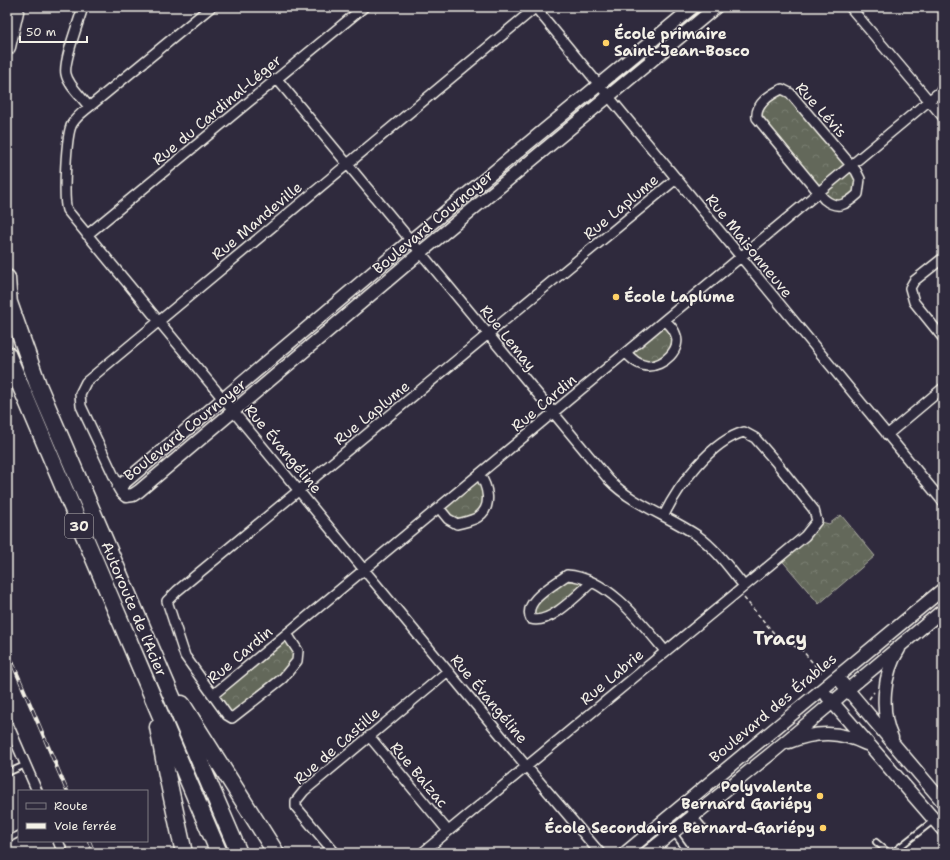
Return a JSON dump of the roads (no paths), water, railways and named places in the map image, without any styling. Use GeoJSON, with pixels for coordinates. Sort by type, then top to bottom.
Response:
{"type":"FeatureCollection","features":[{"type":"Feature","properties":{"kind":"highway"},"geometry":{"type":"LineString","coordinates":[[7,47],[16,7]]}},
{"type":"Feature","properties":{"kind":"highway","name":"Autoroute de l'Acier"},"geometry":{"type":"LineString","coordinates":[[7,278],[8,301],[38,385],[238,853]]}},
{"type":"Feature","properties":{"kind":"highway","name":"Autoroute de l'Acier"},"geometry":{"type":"LineString","coordinates":[[7,354],[219,853]]}},
{"type":"Feature","properties":{"kind":"highway"},"geometry":{"type":"LineString","coordinates":[[161,673],[202,733],[228,779],[276,853]]}},
{"type":"Feature","properties":{"kind":"highway"},"geometry":{"type":"LineString","coordinates":[[153,697],[167,775],[184,853]]}},
{"type":"Feature","properties":{"kind":"street"},"geometry":{"type":"LineString","coordinates":[[84,7],[68,59],[66,74],[68,80],[89,107]]}},
{"type":"Feature","properties":{"kind":"street","name":"Rue du Cardinal-Léger"},"geometry":{"type":"LineString","coordinates":[[88,236],[364,7]]}},
{"type":"Feature","properties":{"kind":"street","name":"Rue Maisonneuve"},"geometry":{"type":"LineString","coordinates":[[535,7],[943,502]]}},
{"type":"Feature","properties":{"kind":"street","name":"Rue Mandeville"},"geometry":{"type":"LineString","coordinates":[[119,487],[81,406],[80,394],[86,382],[535,7]]}},
{"type":"Feature","properties":{"kind":"street","name":"Boulevard Cournoyer"},"geometry":{"type":"LineString","coordinates":[[693,7],[222,398],[119,487],[122,492],[126,496],[133,495],[139,491],[420,253],[716,7]]}},
{"type":"Feature","properties":{"kind":"street"},"geometry":{"type":"LineString","coordinates":[[850,7],[943,117]]}},
{"type":"Feature","properties":{"kind":"street","name":"Rue Évangéline"},"geometry":{"type":"LineString","coordinates":[[207,8],[74,121],[70,130],[64,196],[67,210],[527,767],[600,853]]}},
{"type":"Feature","properties":{"kind":"street","name":"Rue Lemay"},"geometry":{"type":"LineString","coordinates":[[277,79],[614,486],[628,497],[664,515],[704,542],[743,590]]}},
{"type":"Feature","properties":{"kind":"street","name":"Rue Cardin"},"geometry":{"type":"LineString","coordinates":[[287,634],[297,647],[298,656],[294,665],[283,678],[232,718],[227,715],[213,695],[666,321],[818,192],[943,89]]}},
{"type":"Feature","properties":{"kind":"street","name":"Rue Lévis"},"geometry":{"type":"LineString","coordinates":[[818,192],[757,118],[758,108],[768,97],[778,91],[786,90],[851,165]]}},
{"type":"Feature","properties":{"kind":"street"},"geometry":{"type":"LineString","coordinates":[[818,192],[830,203],[840,206],[852,199],[858,194],[860,179],[851,165]]}},
{"type":"Feature","properties":{"kind":"street","name":"Rue Laplume"},"geometry":{"type":"LineString","coordinates":[[213,695],[185,656],[167,601],[177,591],[676,179]]}},
{"type":"Feature","properties":{"kind":"street"},"geometry":{"type":"LineString","coordinates":[[943,258],[919,277],[910,288],[911,296],[918,308],[943,338]]}},
{"type":"Feature","properties":{"kind":"street"},"geometry":{"type":"LineString","coordinates":[[626,353],[632,359],[646,366],[655,365],[669,357],[674,352],[677,340],[676,333],[666,321]]}},
{"type":"Feature","properties":{"kind":"street"},"geometry":{"type":"LineString","coordinates":[[887,435],[943,388]]}},
{"type":"Feature","properties":{"kind":"street","name":"Rue Labrie"},"geometry":{"type":"LineString","coordinates":[[422,853],[665,651],[743,590],[805,536],[817,521],[814,510],[775,461],[755,438],[744,432],[728,439],[702,461],[684,481],[664,515]]}},
{"type":"Feature","properties":{"kind":"street"},"geometry":{"type":"LineString","coordinates":[[439,508],[448,518],[457,524],[477,518],[482,514],[488,494],[485,483],[479,474]]}},
{"type":"Feature","properties":{"kind":"street"},"geometry":{"type":"LineString","coordinates":[[592,582],[550,617],[536,621],[531,620],[529,615],[530,604],[567,575],[592,582],[629,610],[665,651]]}},
{"type":"Feature","properties":{"kind":"street","name":"Boulevard des Érables"},"geometry":{"type":"LineString","coordinates":[[625,853],[643,836],[684,804],[828,682],[943,589]]}},
{"type":"Feature","properties":{"kind":"street"},"geometry":{"type":"LineString","coordinates":[[646,853],[773,752],[943,610]]}},
{"type":"Feature","properties":{"kind":"street"},"geometry":{"type":"LineString","coordinates":[[896,746],[887,722],[886,690],[893,658],[904,642]]}},
{"type":"Feature","properties":{"kind":"street","name":"Rue de Castille"},"geometry":{"type":"LineString","coordinates":[[335,853],[296,807],[296,801],[304,791],[448,671]]}},
{"type":"Feature","properties":{"kind":"street"},"geometry":{"type":"LineString","coordinates":[[828,682],[848,689],[943,802]]}},
{"type":"Feature","properties":{"kind":"street"},"geometry":{"type":"LineString","coordinates":[[828,682],[832,702],[870,747],[938,816],[943,830]]}},
{"type":"Feature","properties":{"kind":"street"},"geometry":{"type":"LineString","coordinates":[[7,722],[36,790]]}},
{"type":"Feature","properties":{"kind":"street"},"geometry":{"type":"LineString","coordinates":[[773,752],[797,739],[826,733],[849,737],[870,747]]}},
{"type":"Feature","properties":{"kind":"street","name":"Rue Balzac"},"geometry":{"type":"LineString","coordinates":[[369,736],[448,831]]}},
{"type":"Feature","properties":{"kind":"street"},"geometry":{"type":"LineString","coordinates":[[58,842],[63,853]]}},
{"type":"Feature","properties":{"kind":"lane"},"geometry":{"type":"LineString","coordinates":[[7,773],[25,765]]}},
{"type":"Feature","properties":{"kind":"lane"},"geometry":{"type":"LineString","coordinates":[[684,804],[704,828]]}},
{"type":"Feature","properties":{"kind":"lane"},"geometry":{"type":"LineString","coordinates":[[876,842],[891,853],[938,816]]}},
{"type":"Feature","properties":{"kind":"lane"},"geometry":{"type":"LineString","coordinates":[[664,819],[684,847]]}},
{"type":"Feature","properties":{"kind":"lane"},"geometry":{"type":"LineString","coordinates":[[7,840],[18,834]]}},
{"type":"Feature","properties":{"kind":"lane"},"geometry":{"type":"LineString","coordinates":[[643,836],[643,847],[646,853]]}},
{"type":"Feature","properties":{"kind":"railway"},"geometry":{"type":"LineString","coordinates":[[7,650],[67,790]]}},
{"type":"Feature","properties":{"kind":"railway"},"geometry":{"type":"LineString","coordinates":[[89,842],[94,853]]}},
{"type":"Feature","properties":{"kind":"place","name":"École primaire Saint-Jean-Bosco"},"geometry":{"type":"Point","coordinates":[606,43]}},
{"type":"Feature","properties":{"kind":"place","name":"École Laplume"},"geometry":{"type":"Point","coordinates":[616,297]}},
{"type":"Feature","properties":{"kind":"place","name":"Polyvalente Bernard Gariépy"},"geometry":{"type":"Point","coordinates":[820,796]}},
{"type":"Feature","properties":{"kind":"place","name":"École Secondaire Bernard-Gariépy"},"geometry":{"type":"Point","coordinates":[823,828]}},
{"type":"Feature","properties":{"kind":"district","name":"Tracy"},"geometry":{"type":"Point","coordinates":[780,638]}}]}
